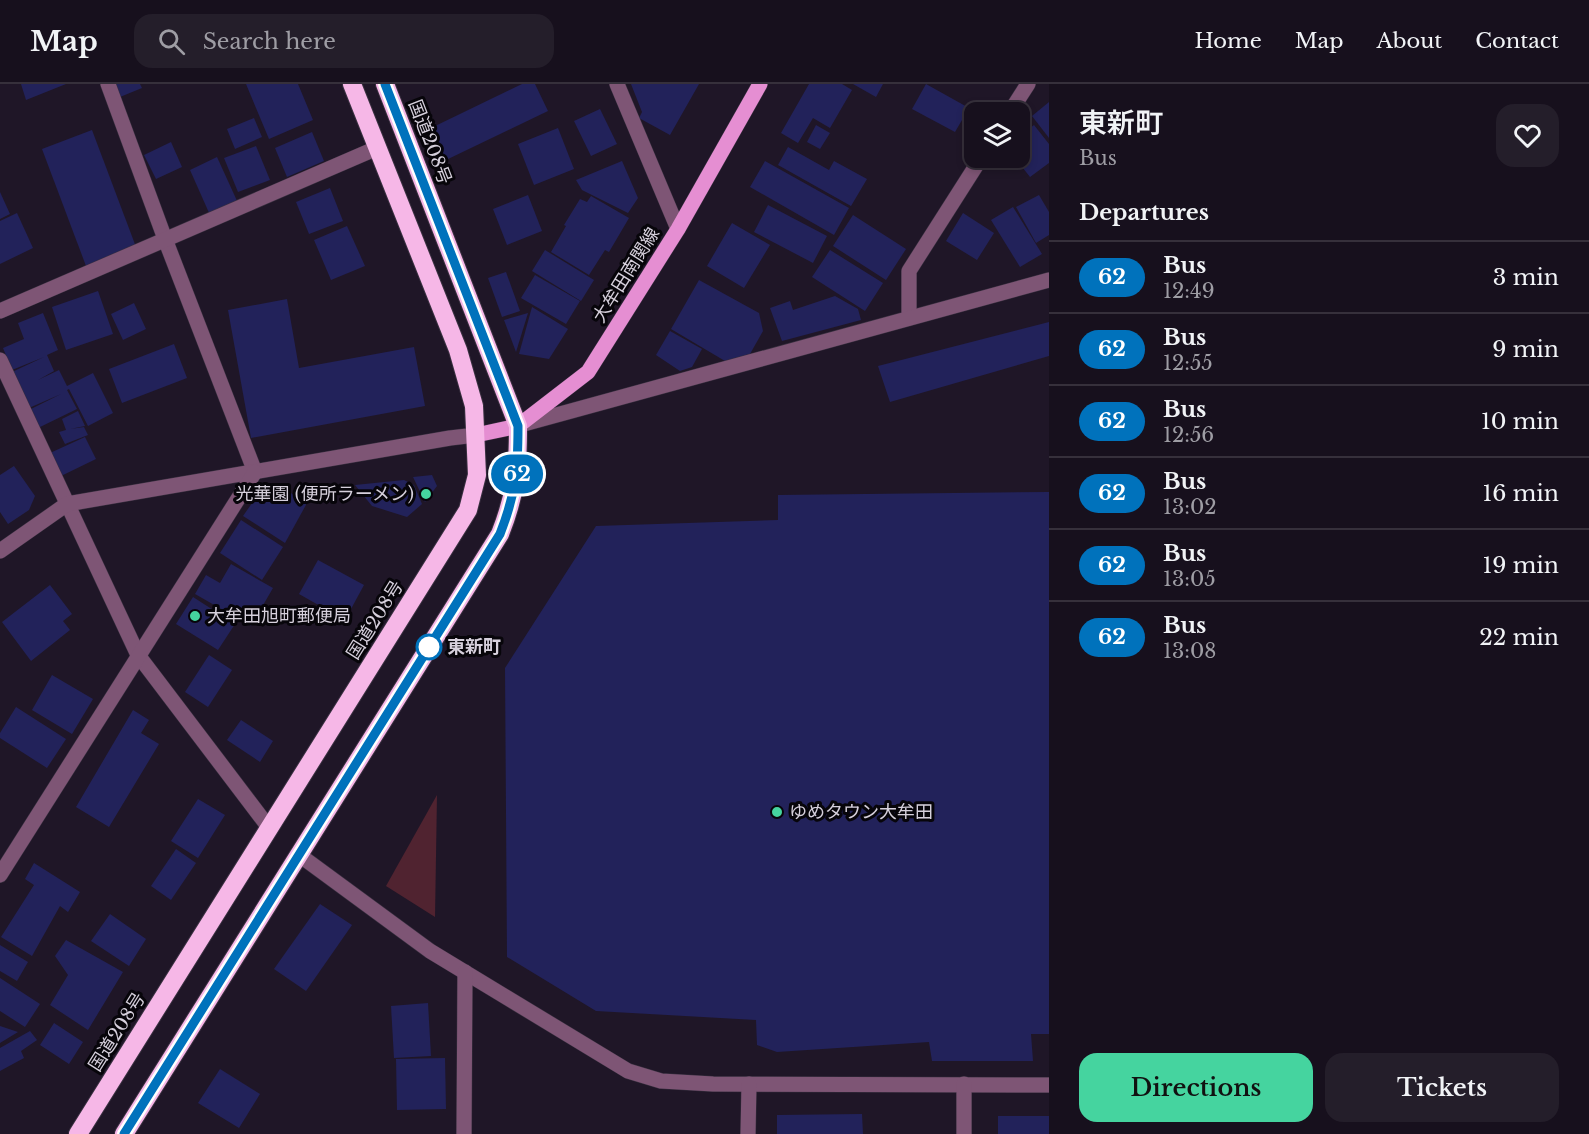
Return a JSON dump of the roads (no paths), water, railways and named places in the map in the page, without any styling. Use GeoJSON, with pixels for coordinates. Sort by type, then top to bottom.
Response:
{"type":"FeatureCollection","features":[{"type":"Feature","properties":{"kind":"highway","name":"国道208号"},"geometry":{"type":"LineString","coordinates":[[78,1134],[468,510],[477,475],[474,406],[458,350],[352,84]]}},
{"type":"Feature","properties":{"kind":"highway","name":"国道208号"},"geometry":{"type":"LineString","coordinates":[[124,1134],[500,534],[513,501],[518,468],[518,426],[385,84]]}},
{"type":"Feature","properties":{"kind":"main road","name":"大牟田南関線"},"geometry":{"type":"LineString","coordinates":[[476,435],[518,426],[588,372],[678,229],[760,84]]}},
{"type":"Feature","properties":{"kind":"street"},"geometry":{"type":"LineString","coordinates":[[108,84],[255,472]]}},
{"type":"Feature","properties":{"kind":"street"},"geometry":{"type":"LineString","coordinates":[[617,84],[678,229]]}},
{"type":"Feature","properties":{"kind":"street"},"geometry":{"type":"LineString","coordinates":[[1016,102],[1028,84]]}},
{"type":"Feature","properties":{"kind":"street"},"geometry":{"type":"LineString","coordinates":[[0,310],[377,148]]}},
{"type":"Feature","properties":{"kind":"street"},"geometry":{"type":"LineString","coordinates":[[909,318],[909,271],[975,168]]}},
{"type":"Feature","properties":{"kind":"street"},"geometry":{"type":"LineString","coordinates":[[518,426],[1049,280]]}},
{"type":"Feature","properties":{"kind":"street"},"geometry":{"type":"LineString","coordinates":[[0,360],[138,655],[270,829]]}},
{"type":"Feature","properties":{"kind":"street"},"geometry":{"type":"LineString","coordinates":[[0,551],[67,504],[476,435]]}},
{"type":"Feature","properties":{"kind":"street"},"geometry":{"type":"LineString","coordinates":[[0,875],[255,472]]}},
{"type":"Feature","properties":{"kind":"street"},"geometry":{"type":"LineString","coordinates":[[298,854],[430,951],[628,1071],[661,1081],[749,1084],[1049,1085]]}},
{"type":"Feature","properties":{"kind":"street"},"geometry":{"type":"LineString","coordinates":[[464,1134],[465,972]]}},
{"type":"Feature","properties":{"kind":"street"},"geometry":{"type":"LineString","coordinates":[[748,1134],[749,1084]]}},
{"type":"Feature","properties":{"kind":"street"},"geometry":{"type":"LineString","coordinates":[[964,1084],[964,1134]]}},
{"type":"Feature","properties":{"kind":"place","name":"光華園 (便所ラーメン)"},"geometry":{"type":"Point","coordinates":[426,494]}},
{"type":"Feature","properties":{"kind":"place","name":"大牟田旭町郵便局"},"geometry":{"type":"Point","coordinates":[195,616]}},
{"type":"Feature","properties":{"kind":"place","name":"東新町"},"geometry":{"type":"Point","coordinates":[429,647]}},
{"type":"Feature","properties":{"kind":"place","name":"ゆめタウン大牟田"},"geometry":{"type":"Point","coordinates":[777,812]}}]}
